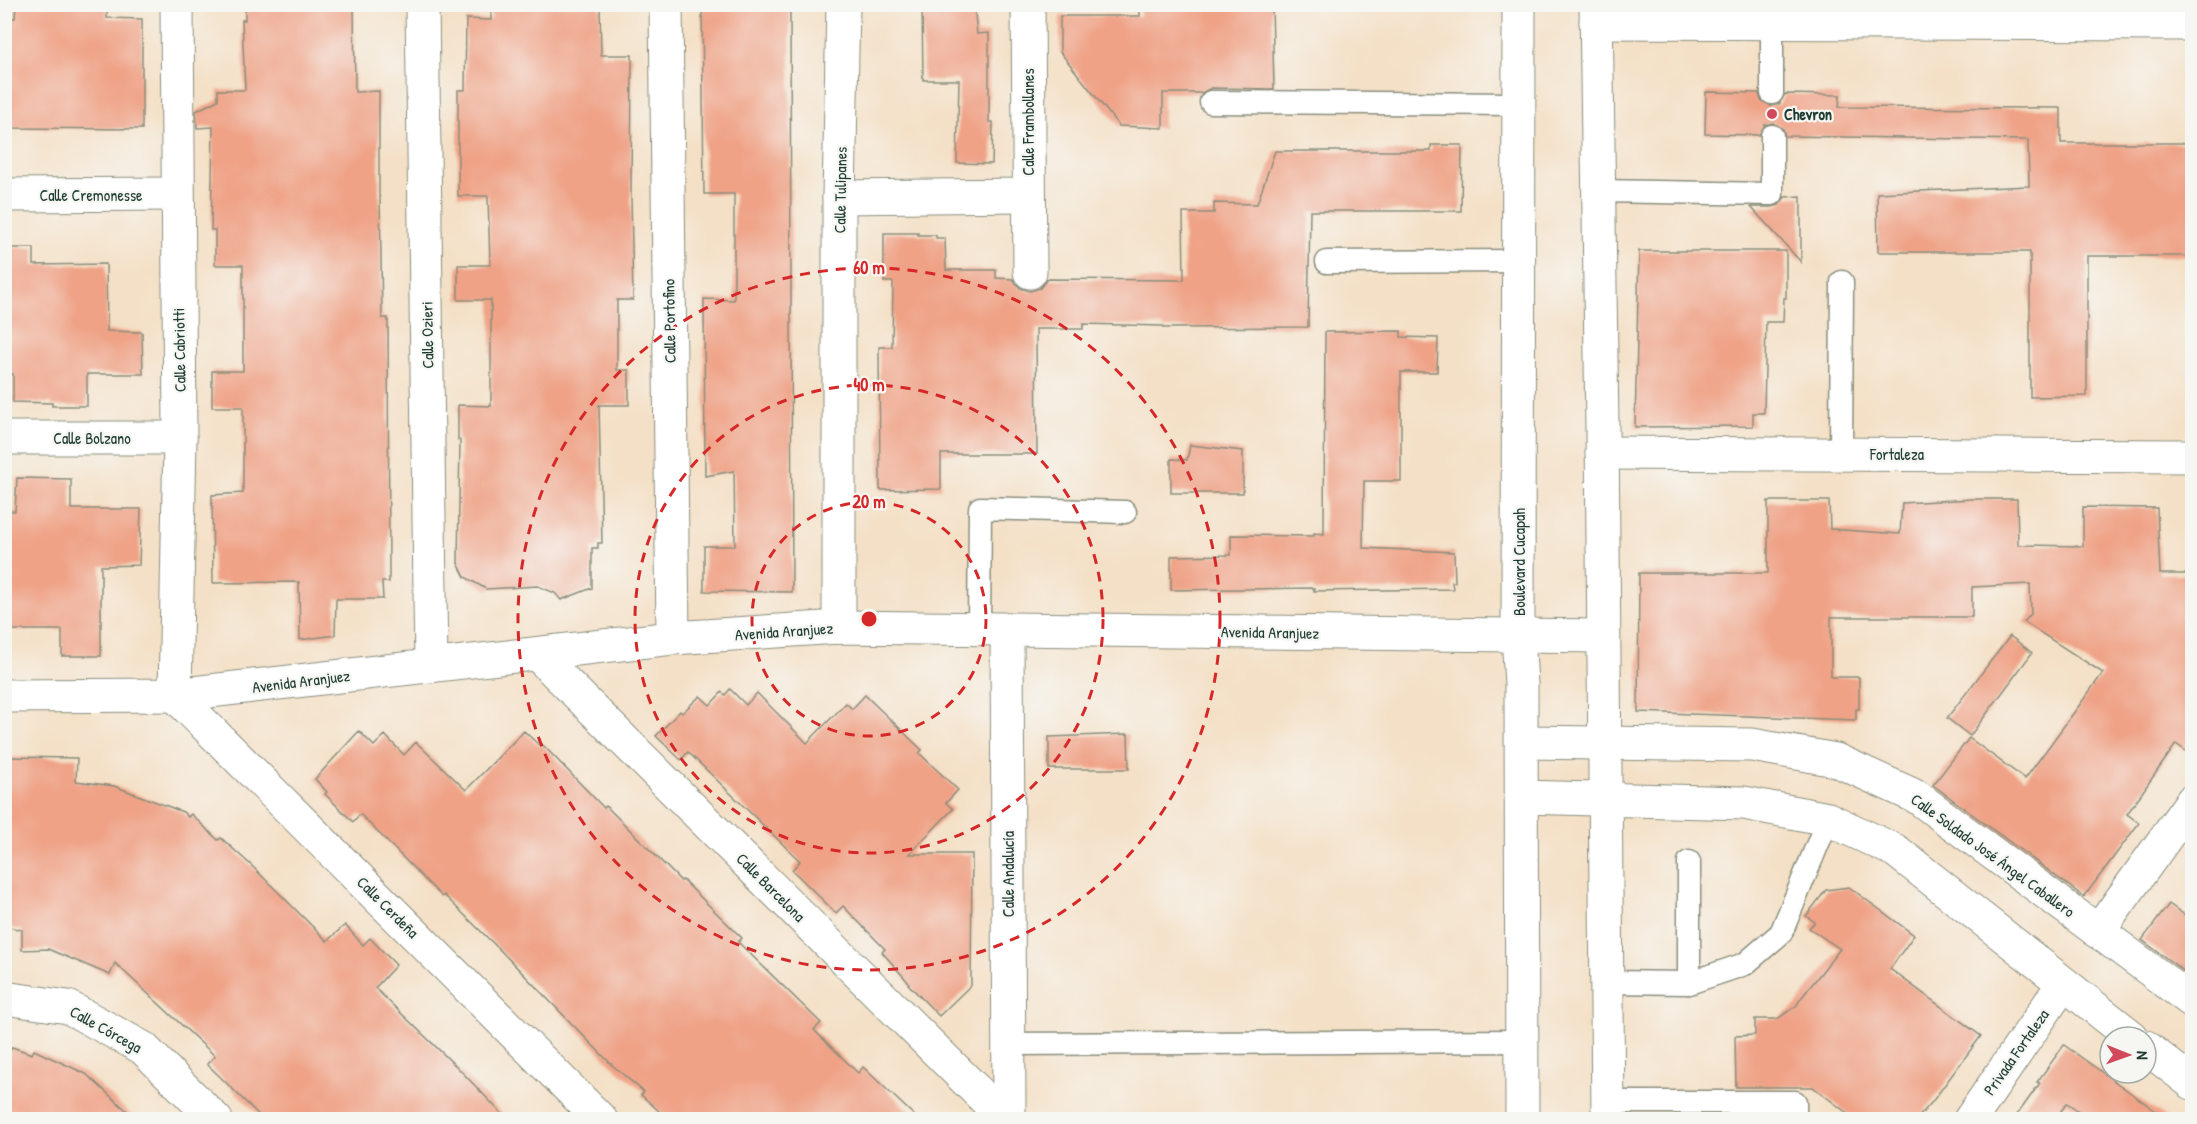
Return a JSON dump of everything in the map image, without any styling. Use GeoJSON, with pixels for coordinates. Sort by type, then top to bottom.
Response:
{"type":"FeatureCollection","features":[{"type":"Feature","properties":{"kind":"street","name":"Calle Cabriotti"},"geometry":{"type":"LineString","coordinates":[[175,695],[180,438],[177,4]]}},
{"type":"Feature","properties":{"kind":"street","name":"Calle Ozieri"},"geometry":{"type":"LineString","coordinates":[[422,4],[431,666]]}},
{"type":"Feature","properties":{"kind":"street","name":"Calle Portofino"},"geometry":{"type":"LineString","coordinates":[[666,4],[673,639]]}},
{"type":"Feature","properties":{"kind":"street","name":"Calle Tulipanes"},"geometry":{"type":"LineString","coordinates":[[839,627],[839,197],[843,4]]}},
{"type":"Feature","properties":{"kind":"street","name":"Calle Frambollanes"},"geometry":{"type":"LineString","coordinates":[[839,197],[1029,195],[1028,4]]}},
{"type":"Feature","properties":{"kind":"street","name":"Boulevard Cucapah"},"geometry":{"type":"LineString","coordinates":[[1519,4],[1518,635],[1522,742],[1522,1119]]}},
{"type":"Feature","properties":{"kind":"street"},"geometry":{"type":"LineString","coordinates":[[1607,1111],[1596,13],[1772,22],[2193,24]]}},
{"type":"Feature","properties":{"kind":"street","name":"Calle Cremonesse"},"geometry":{"type":"LineString","coordinates":[[4,195],[177,194]]}},
{"type":"Feature","properties":{"kind":"street"},"geometry":{"type":"LineString","coordinates":[[1029,195],[1030,272]]}},
{"type":"Feature","properties":{"kind":"street","name":"Calle Bolzano"},"geometry":{"type":"LineString","coordinates":[[4,438],[180,438]]}},
{"type":"Feature","properties":{"kind":"street","name":"Fortaleza"},"geometry":{"type":"LineString","coordinates":[[1602,453],[2193,456]]}},
{"type":"Feature","properties":{"kind":"street","name":"Avenida Aranjuez"},"geometry":{"type":"LineString","coordinates":[[4,696],[175,695],[673,639],[839,627],[1603,636]]}},
{"type":"Feature","properties":{"kind":"street","name":"Calle Andalucía"},"geometry":{"type":"LineString","coordinates":[[993,629],[1008,1044],[1007,1119]]}},
{"type":"Feature","properties":{"kind":"street","name":"Calle Barcelona"},"geometry":{"type":"LineString","coordinates":[[537,654],[1007,1119]]}},
{"type":"Feature","properties":{"kind":"street","name":"Calle Cerdeña"},"geometry":{"type":"LineString","coordinates":[[175,695],[601,1119]]}},
{"type":"Feature","properties":{"kind":"street","name":"Calle Soldado José Ángel Caballero"},"geometry":{"type":"LineString","coordinates":[[1522,742],[1752,745],[1836,760],[1917,797],[2193,1001]]}},
{"type":"Feature","properties":{"kind":"street"},"geometry":{"type":"LineString","coordinates":[[1521,797],[1744,803],[1828,819],[1896,851],[2116,1025]]}},
{"type":"Feature","properties":{"kind":"street"},"geometry":{"type":"LineString","coordinates":[[2098,932],[2193,801]]}},
{"type":"Feature","properties":{"kind":"street","name":"Privada Fortaleza"},"geometry":{"type":"LineString","coordinates":[[1970,1119],[2063,984]]}},
{"type":"Feature","properties":{"kind":"street","name":"Calle Córcega"},"geometry":{"type":"LineString","coordinates":[[4,998],[68,1007],[143,1048],[216,1119]]}},
{"type":"Feature","properties":{"kind":"street"},"geometry":{"type":"LineString","coordinates":[[2158,1056],[2193,1083]]}},
{"type":"Feature","properties":{"kind":"lane"},"geometry":{"type":"LineString","coordinates":[[1772,22],[1772,93]]}},
{"type":"Feature","properties":{"kind":"lane"},"geometry":{"type":"LineString","coordinates":[[1211,102],[1520,104]]}},
{"type":"Feature","properties":{"kind":"lane"},"geometry":{"type":"LineString","coordinates":[[1599,191],[1772,194],[1772,136]]}},
{"type":"Feature","properties":{"kind":"lane"},"geometry":{"type":"LineString","coordinates":[[1327,262],[1520,261]]}},
{"type":"Feature","properties":{"kind":"lane"},"geometry":{"type":"LineString","coordinates":[[1841,454],[1842,282]]}},
{"type":"Feature","properties":{"kind":"lane"},"geometry":{"type":"LineString","coordinates":[[993,629],[980,508],[1125,512]]}},
{"type":"Feature","properties":{"kind":"lane"},"geometry":{"type":"LineString","coordinates":[[1606,982],[1689,983],[1745,964],[1781,933],[1828,819]]}},
{"type":"Feature","properties":{"kind":"lane"},"geometry":{"type":"LineString","coordinates":[[1689,862],[1689,983]]}},
{"type":"Feature","properties":{"kind":"lane"},"geometry":{"type":"LineString","coordinates":[[1008,1044],[1522,1041]]}},
{"type":"Feature","properties":{"kind":"lane"},"geometry":{"type":"LineString","coordinates":[[1607,1111],[1694,1111],[1796,1102],[1795,1119]]}},
{"type":"Feature","properties":{"kind":"building"},"geometry":{"type":"Polygon","coordinates":[[[16,4],[107,4],[107,18],[142,19],[142,129],[4,128],[4,19],[15,18],[16,4]]]}},
{"type":"Feature","properties":{"kind":"building"},"geometry":{"type":"Polygon","coordinates":[[[245,4],[354,4],[355,92],[379,91],[382,318],[388,318],[389,582],[382,582],[383,599],[336,599],[335,635],[300,640],[299,582],[213,583],[212,495],[243,493],[243,407],[212,407],[212,371],[243,371],[243,265],[215,265],[215,230],[211,230],[213,127],[197,128],[196,111],[218,100],[218,90],[245,90],[242,20],[245,20],[245,4]]]}},
{"type":"Feature","properties":{"kind":"building"},"geometry":{"type":"Polygon","coordinates":[[[491,4],[600,4],[601,55],[632,55],[633,300],[617,300],[617,370],[629,370],[629,405],[599,405],[602,543],[598,543],[598,548],[592,548],[592,588],[561,600],[555,593],[538,586],[486,589],[465,577],[458,563],[460,440],[458,440],[458,405],[491,406],[491,300],[458,300],[458,265],[490,265],[488,196],[458,196],[458,90],[465,90],[466,19],[491,20],[491,4]]]}},
{"type":"Feature","properties":{"kind":"building"},"geometry":{"type":"Polygon","coordinates":[[[702,4],[790,4],[792,592],[704,591],[704,546],[735,546],[734,471],[705,476],[704,299],[734,300],[734,194],[704,194],[702,4]]]}},
{"type":"Feature","properties":{"kind":"building"},"geometry":{"type":"Polygon","coordinates":[[[922,4],[974,4],[977,34],[989,33],[989,122],[993,122],[992,164],[957,163],[959,80],[923,80],[922,4]]]}},
{"type":"Feature","properties":{"kind":"building"},"geometry":{"type":"Polygon","coordinates":[[[1140,4],[1272,4],[1274,89],[1211,88],[1202,93],[1163,93],[1163,128],[1119,126],[1060,52],[1060,16],[1140,16],[1140,4]]]}},
{"type":"Feature","properties":{"kind":"building"},"geometry":{"type":"Polygon","coordinates":[[[1706,92],[1759,93],[1761,100],[1771,106],[1779,104],[1785,94],[1840,95],[1839,107],[2061,108],[2061,143],[2193,143],[2193,256],[2087,256],[2087,396],[2030,397],[2030,252],[1878,252],[1877,193],[2029,186],[2028,140],[1785,136],[1783,129],[1773,123],[1765,125],[1759,135],[1705,134],[1706,92]]]}},
{"type":"Feature","properties":{"kind":"building"},"geometry":{"type":"Polygon","coordinates":[[[1431,145],[1462,145],[1461,211],[1310,211],[1308,327],[1163,328],[1163,326],[1083,324],[1083,329],[1036,329],[1037,454],[941,454],[941,489],[880,490],[879,347],[892,347],[893,282],[884,282],[884,233],[918,233],[918,235],[936,235],[936,238],[945,238],[946,270],[996,270],[996,278],[1013,279],[1020,288],[1030,291],[1040,288],[1047,279],[1184,280],[1183,213],[1214,213],[1214,203],[1257,204],[1275,151],[1431,151],[1431,145]]]}},
{"type":"Feature","properties":{"kind":"building"},"geometry":{"type":"Polygon","coordinates":[[[1801,196],[1801,262],[1751,207],[1772,207],[1779,205],[1785,197],[1801,196]]]}},
{"type":"Feature","properties":{"kind":"building"},"geometry":{"type":"Polygon","coordinates":[[[4,248],[34,248],[34,265],[106,264],[107,331],[142,332],[143,374],[87,374],[87,406],[52,406],[52,403],[13,402],[13,374],[4,374],[4,248]]]}},
{"type":"Feature","properties":{"kind":"building"},"geometry":{"type":"Polygon","coordinates":[[[1639,251],[1786,251],[1786,298],[1784,298],[1783,322],[1766,322],[1764,413],[1753,413],[1753,426],[1635,427],[1639,251]]]}},
{"type":"Feature","properties":{"kind":"building"},"geometry":{"type":"Polygon","coordinates":[[[1401,331],[1401,337],[1438,338],[1437,372],[1401,372],[1401,481],[1364,481],[1363,548],[1454,552],[1455,582],[1452,582],[1453,589],[1171,590],[1171,556],[1231,555],[1231,535],[1314,536],[1314,533],[1324,534],[1325,332],[1401,331]]]}},
{"type":"Feature","properties":{"kind":"building"},"geometry":{"type":"Polygon","coordinates":[[[1190,445],[1243,451],[1243,493],[1171,493],[1171,459],[1187,460],[1190,445]]]}},
{"type":"Feature","properties":{"kind":"building"},"geometry":{"type":"Polygon","coordinates":[[[17,478],[71,479],[71,509],[141,509],[139,565],[101,566],[101,656],[62,656],[62,630],[4,630],[4,511],[15,511],[17,478]]]}},
{"type":"Feature","properties":{"kind":"building"},"geometry":{"type":"Polygon","coordinates":[[[2017,499],[2018,545],[2083,546],[2083,507],[2157,508],[2160,574],[2193,574],[2193,756],[2176,744],[2127,814],[2139,823],[2084,897],[1933,785],[1969,738],[2025,779],[2103,673],[2024,622],[2031,614],[2030,584],[1972,587],[1972,617],[1831,617],[1831,677],[1859,677],[1859,709],[1856,709],[1856,720],[1638,712],[1639,573],[1768,573],[1768,501],[1829,501],[1830,529],[1900,534],[1902,503],[2017,499]]]}},
{"type":"Feature","properties":{"kind":"building"},"geometry":{"type":"Polygon","coordinates":[[[2010,636],[2032,653],[1970,736],[1947,718],[2010,636]]]}},
{"type":"Feature","properties":{"kind":"building"},"geometry":{"type":"Polygon","coordinates":[[[730,689],[746,705],[757,693],[807,743],[846,703],[852,709],[865,695],[922,750],[919,753],[958,790],[946,803],[953,809],[909,854],[972,854],[971,985],[939,1016],[908,984],[882,952],[885,949],[843,906],[836,913],[792,870],[800,861],[688,752],[681,760],[656,736],[680,711],[682,713],[700,696],[710,705],[722,692],[725,695],[730,689]]]}},
{"type":"Feature","properties":{"kind":"building"},"geometry":{"type":"Polygon","coordinates":[[[359,731],[374,746],[385,735],[404,755],[416,742],[466,790],[524,731],[540,746],[542,744],[604,808],[606,806],[742,938],[738,942],[821,1023],[814,1030],[858,1073],[863,1067],[918,1119],[668,1119],[641,1095],[644,1092],[612,1065],[498,948],[444,895],[442,897],[360,814],[353,822],[325,794],[327,792],[315,779],[359,731]]]}},
{"type":"Feature","properties":{"kind":"building"},"geometry":{"type":"Polygon","coordinates":[[[1128,734],[1129,769],[1049,769],[1049,737],[1128,734]]]}},
{"type":"Feature","properties":{"kind":"building"},"geometry":{"type":"Polygon","coordinates":[[[4,757],[77,758],[76,781],[114,786],[183,812],[188,817],[191,814],[218,840],[221,838],[251,865],[327,941],[345,925],[363,945],[370,938],[396,965],[375,988],[507,1119],[421,1119],[418,1116],[414,1119],[263,1119],[207,1064],[215,1056],[115,963],[110,975],[48,949],[22,950],[22,930],[4,926],[4,757]]]}},
{"type":"Feature","properties":{"kind":"building"},"geometry":{"type":"Polygon","coordinates":[[[1849,887],[1914,935],[1890,969],[1981,1036],[1917,1119],[1855,1119],[1813,1087],[1736,1087],[1735,1036],[1755,1035],[1755,1019],[1777,1019],[1796,1006],[1840,949],[1809,928],[1815,922],[1806,916],[1826,890],[1849,887]]]}},
{"type":"Feature","properties":{"kind":"building"},"geometry":{"type":"Polygon","coordinates":[[[2169,904],[2193,921],[2193,978],[2142,940],[2169,904]]]}},
{"type":"Feature","properties":{"kind":"building"},"geometry":{"type":"Polygon","coordinates":[[[2064,1045],[2098,1069],[2098,1085],[2120,1085],[2167,1119],[2090,1119],[2067,1103],[2055,1119],[2014,1119],[2040,1083],[2037,1082],[2064,1045]]]}},
{"type":"Feature","properties":{"kind":"building"},"geometry":{"type":"Polygon","coordinates":[[[12,1047],[32,1054],[34,1050],[86,1074],[136,1119],[4,1119],[4,1065],[12,1047]]]}},
{"type":"Feature","properties":{"kind":"place","name":"Chevron"},"geometry":{"type":"Point","coordinates":[1772,114]}}]}
